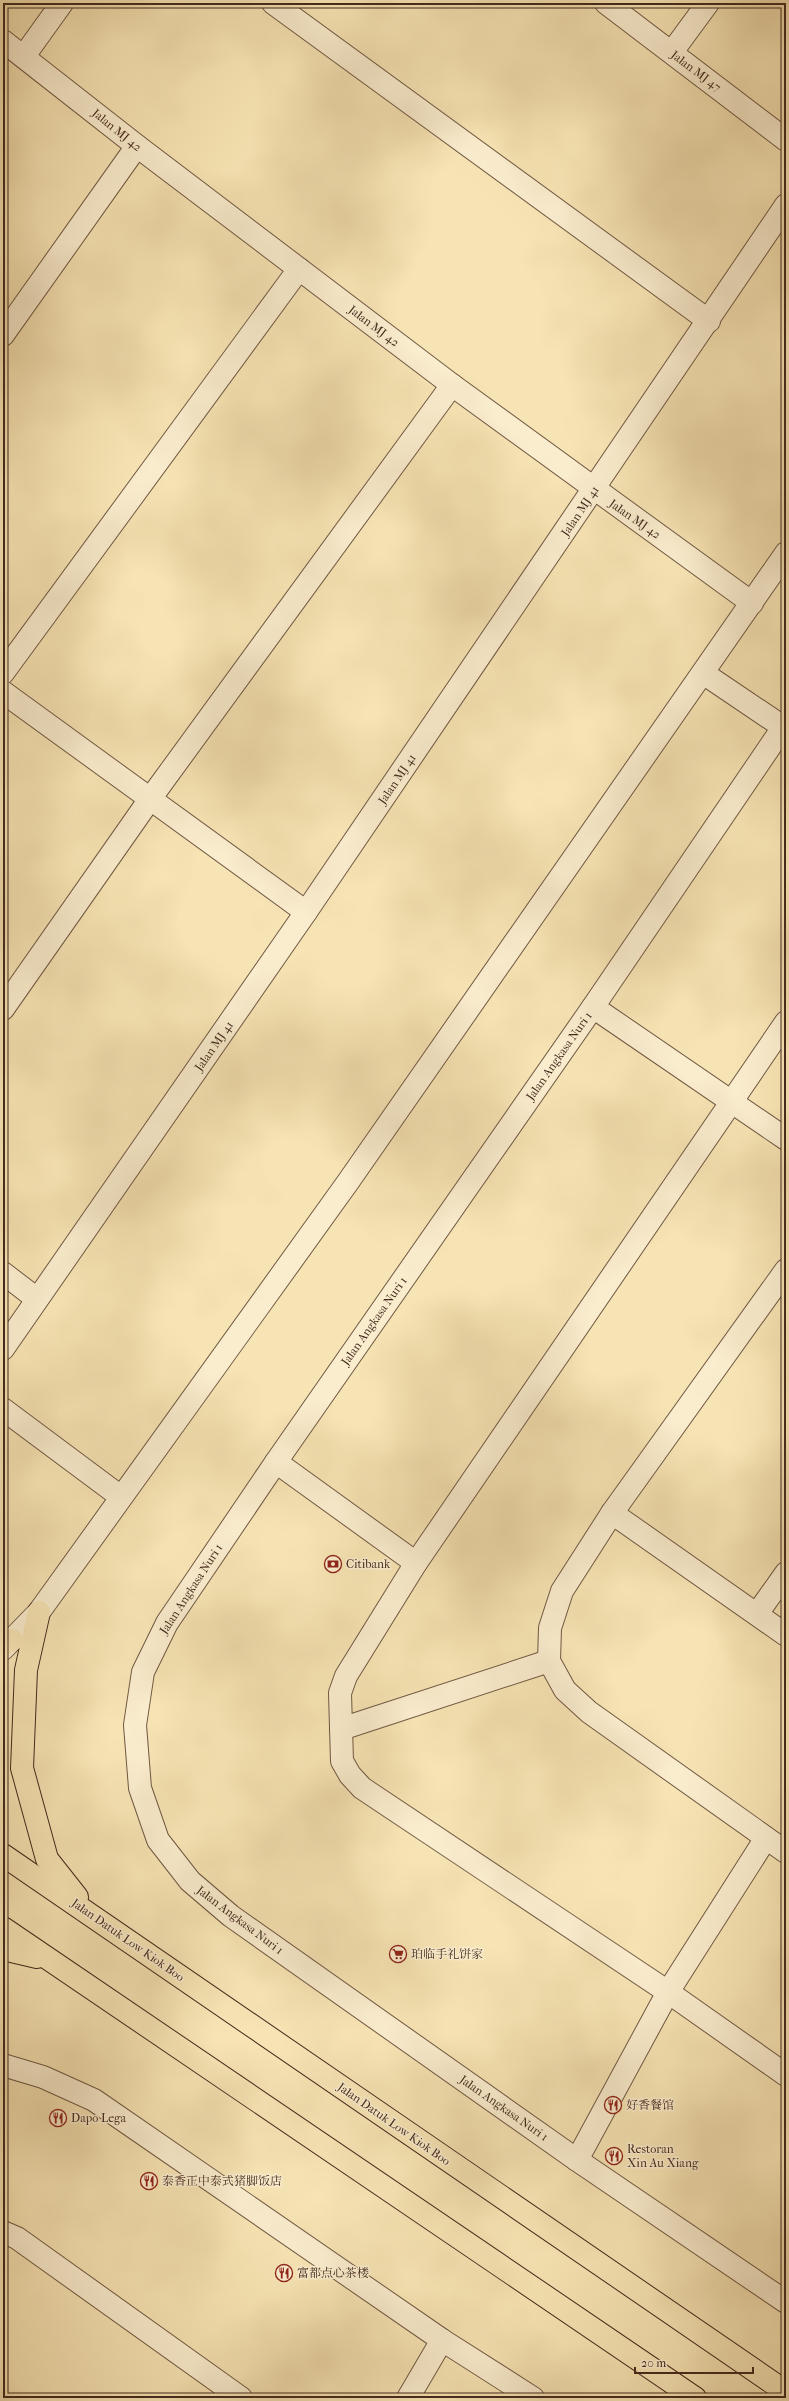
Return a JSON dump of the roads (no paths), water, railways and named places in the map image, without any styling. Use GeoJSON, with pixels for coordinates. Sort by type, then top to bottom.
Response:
{"type":"FeatureCollection","features":[{"type":"Feature","properties":{"kind":"main road"},"geometry":{"type":"LineString","coordinates":[[39,1612],[26,1670],[22,1768],[47,1859],[89,1913]]}},
{"type":"Feature","properties":{"kind":"main road","name":"Jalan Datuk Low Kiok Boo"},"geometry":{"type":"LineString","coordinates":[[3,1855],[786,2392]]}},
{"type":"Feature","properties":{"kind":"main road"},"geometry":{"type":"LineString","coordinates":[[3,1928],[695,2398]]}},
{"type":"Feature","properties":{"kind":"main road"},"geometry":{"type":"LineString","coordinates":[[3,1949],[52,1961]]}},
{"type":"Feature","properties":{"kind":"street"},"geometry":{"type":"LineString","coordinates":[[24,56],[62,3]]}},
{"type":"Feature","properties":{"kind":"street"},"geometry":{"type":"LineString","coordinates":[[273,3],[709,321]]}},
{"type":"Feature","properties":{"kind":"street","name":"Jalan MJ 47"},"geometry":{"type":"LineString","coordinates":[[606,3],[786,140]]}},
{"type":"Feature","properties":{"kind":"street"},"geometry":{"type":"LineString","coordinates":[[672,52],[708,3]]}},
{"type":"Feature","properties":{"kind":"street","name":"Jalan MJ 42"},"geometry":{"type":"LineString","coordinates":[[3,41],[137,146],[452,385],[594,490],[752,602]]}},
{"type":"Feature","properties":{"kind":"street"},"geometry":{"type":"LineString","coordinates":[[3,335],[137,146]]}},
{"type":"Feature","properties":{"kind":"street","name":"Jalan MJ 41"},"geometry":{"type":"LineString","coordinates":[[3,1349],[306,912],[709,321],[786,205]]}},
{"type":"Feature","properties":{"kind":"street"},"geometry":{"type":"LineString","coordinates":[[3,673],[299,269]]}},
{"type":"Feature","properties":{"kind":"street"},"geometry":{"type":"LineString","coordinates":[[3,1009],[150,799],[452,385]]}},
{"type":"Feature","properties":{"kind":"street"},"geometry":{"type":"LineString","coordinates":[[6,1645],[39,1612],[352,1176],[786,553]]}},
{"type":"Feature","properties":{"kind":"street"},"geometry":{"type":"LineString","coordinates":[[703,673],[785,727]]}},
{"type":"Feature","properties":{"kind":"street"},"geometry":{"type":"LineString","coordinates":[[3,692],[306,912]]}},
{"type":"Feature","properties":{"kind":"street","name":"Jalan Angkasa Nuri 1"},"geometry":{"type":"LineString","coordinates":[[785,727],[593,1008],[276,1462],[167,1623],[143,1672],[135,1725],[140,1788],[158,1840],[190,1881],[231,1916],[577,2160],[786,2302]]}},
{"type":"Feature","properties":{"kind":"street"},"geometry":{"type":"LineString","coordinates":[[593,1008],[786,1139]]}},
{"type":"Feature","properties":{"kind":"street"},"geometry":{"type":"LineString","coordinates":[[786,1022],[416,1563],[346,1676],[340,1693],[342,1761],[350,1775],[362,1788],[668,1992],[786,2075]]}},
{"type":"Feature","properties":{"kind":"street"},"geometry":{"type":"LineString","coordinates":[[786,1270],[612,1513],[562,1591],[550,1628],[549,1661],[565,1690],[589,1712],[786,1852]]}},
{"type":"Feature","properties":{"kind":"street"},"geometry":{"type":"LineString","coordinates":[[3,1273],[37,1299]]}},
{"type":"Feature","properties":{"kind":"street"},"geometry":{"type":"LineString","coordinates":[[3,1409],[121,1497]]}},
{"type":"Feature","properties":{"kind":"street"},"geometry":{"type":"LineString","coordinates":[[276,1462],[416,1563]]}},
{"type":"Feature","properties":{"kind":"street"},"geometry":{"type":"LineString","coordinates":[[612,1513],[786,1635]]}},
{"type":"Feature","properties":{"kind":"street"},"geometry":{"type":"LineString","coordinates":[[757,1614],[786,1573]]}},
{"type":"Feature","properties":{"kind":"street"},"geometry":{"type":"LineString","coordinates":[[340,1730],[549,1661]]}},
{"type":"Feature","properties":{"kind":"street"},"geometry":{"type":"LineString","coordinates":[[577,2160],[668,1992],[766,1838]]}},
{"type":"Feature","properties":{"kind":"street"},"geometry":{"type":"LineString","coordinates":[[3,2065],[43,2076],[94,2100],[442,2340],[533,2398]]}},
{"type":"Feature","properties":{"kind":"street"},"geometry":{"type":"LineString","coordinates":[[3,2232],[17,2238],[240,2398]]}},
{"type":"Feature","properties":{"kind":"street"},"geometry":{"type":"LineString","coordinates":[[408,2398],[442,2340]]}},
{"type":"Feature","properties":{"kind":"place","name":"Citibank"},"geometry":{"type":"Point","coordinates":[333,1564]}},
{"type":"Feature","properties":{"kind":"place","name":"珀临手礼饼家"},"geometry":{"type":"Point","coordinates":[398,1954]}},
{"type":"Feature","properties":{"kind":"place","name":"好香餐馆"},"geometry":{"type":"Point","coordinates":[613,2105]}},
{"type":"Feature","properties":{"kind":"place","name":"Dapo Lega"},"geometry":{"type":"Point","coordinates":[58,2118]}},
{"type":"Feature","properties":{"kind":"place","name":"Restoran Xin Au Xiang"},"geometry":{"type":"Point","coordinates":[614,2156]}},
{"type":"Feature","properties":{"kind":"place","name":"泰香正中泰式猪脚饭店"},"geometry":{"type":"Point","coordinates":[149,2181]}},
{"type":"Feature","properties":{"kind":"place","name":"富都点心茶楼"},"geometry":{"type":"Point","coordinates":[284,2273]}}]}
